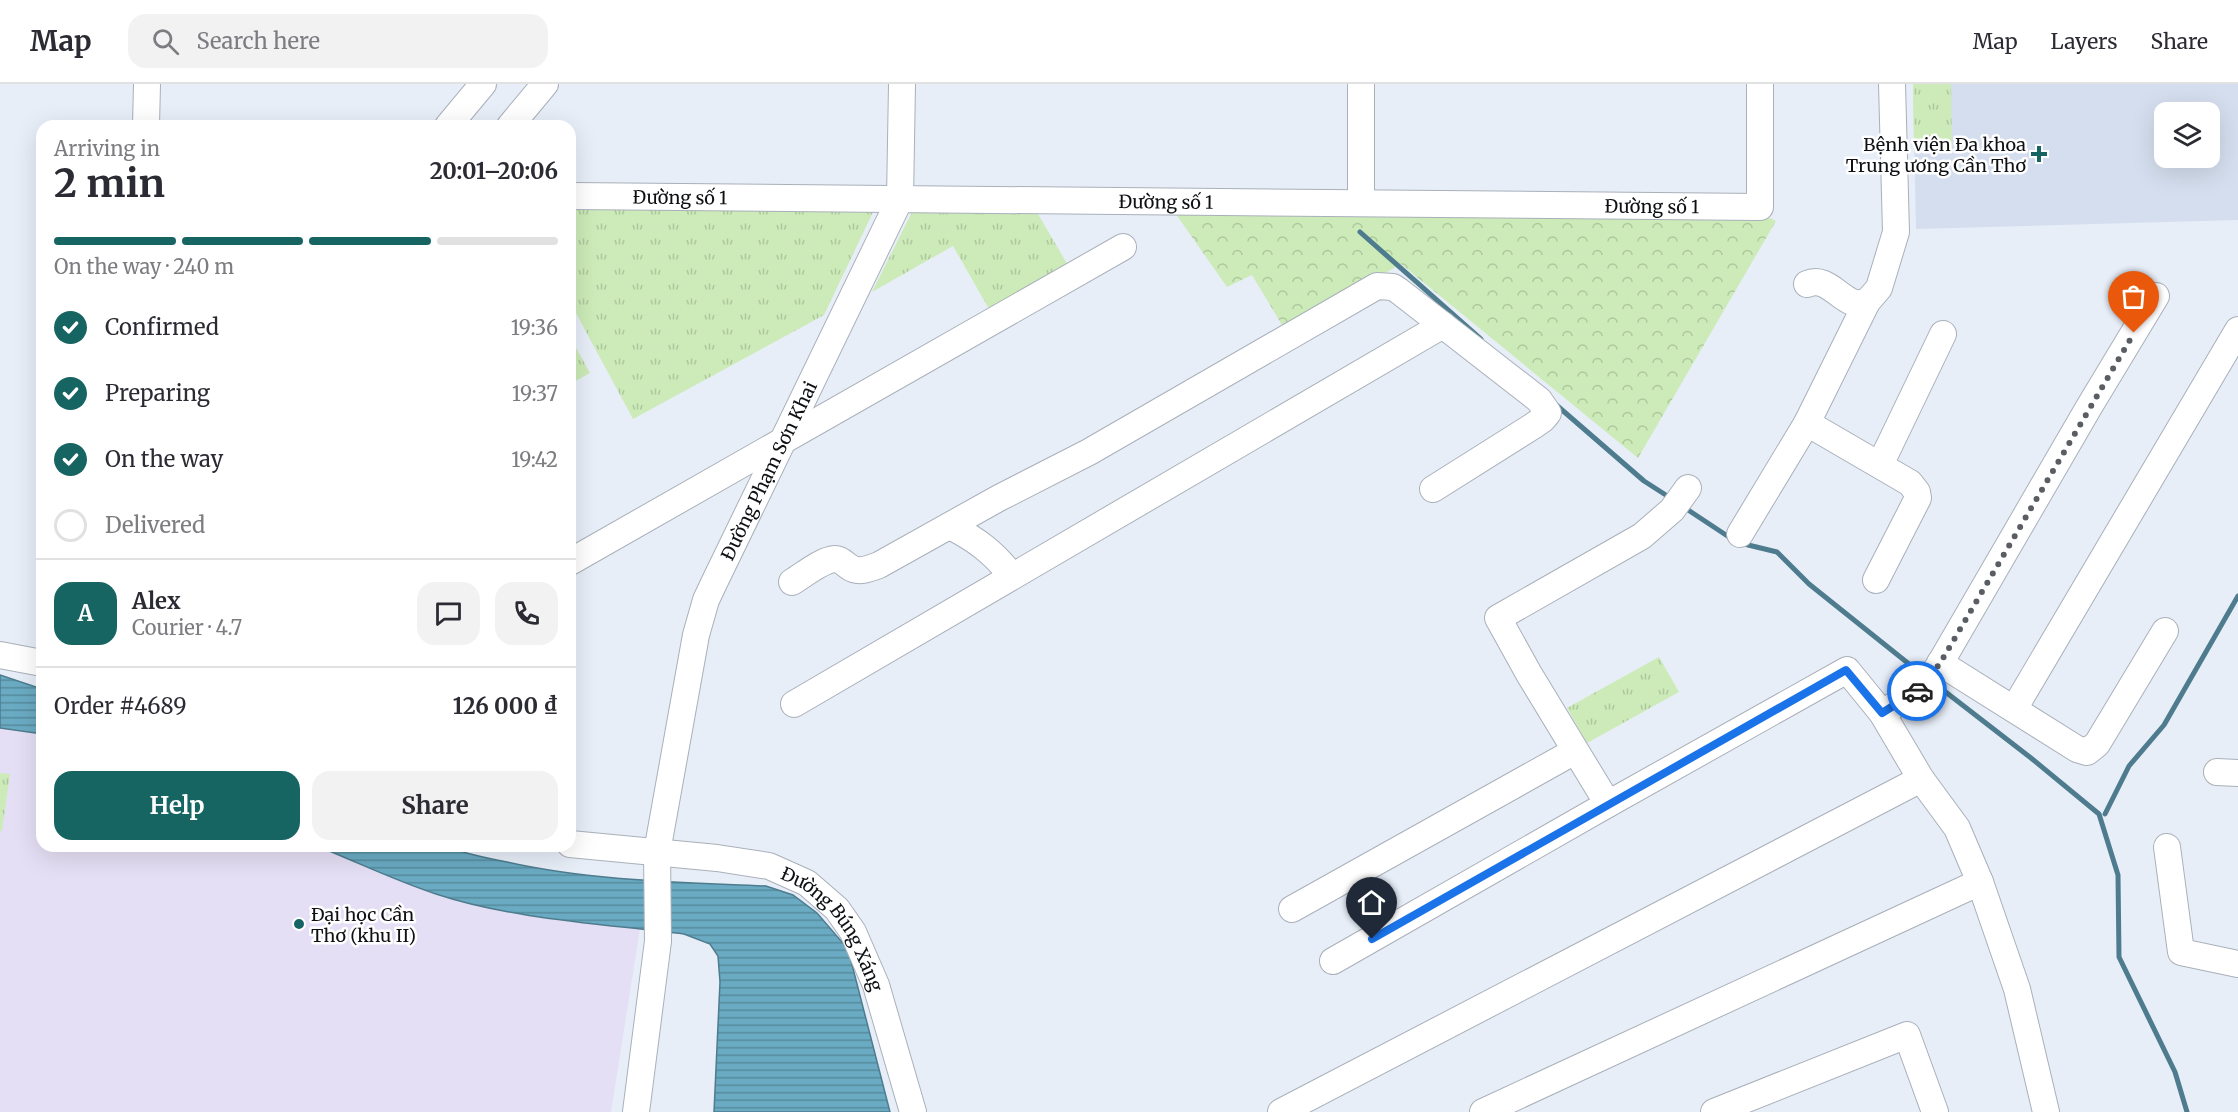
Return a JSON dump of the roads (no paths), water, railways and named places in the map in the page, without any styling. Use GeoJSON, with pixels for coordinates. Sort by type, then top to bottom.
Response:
{"type":"FeatureCollection","features":[{"type":"Feature","properties":{"kind":"street"},"geometry":{"type":"LineString","coordinates":[[146,120],[147,84]]}},
{"type":"Feature","properties":{"kind":"street"},"geometry":{"type":"LineString","coordinates":[[453,120],[483,84]]}},
{"type":"Feature","properties":{"kind":"street"},"geometry":{"type":"LineString","coordinates":[[515,120],[545,84]]}},
{"type":"Feature","properties":{"kind":"street","name":"Đường Phạm Sơn Khai"},"geometry":{"type":"LineString","coordinates":[[636,1112],[658,941],[658,860],[700,620],[714,583],[900,200],[902,84]]}},
{"type":"Feature","properties":{"kind":"street"},"geometry":{"type":"LineString","coordinates":[[1361,84],[1361,203]]}},
{"type":"Feature","properties":{"kind":"street","name":"Đường số 1"},"geometry":{"type":"LineString","coordinates":[[576,196],[1760,207],[1760,84]]}},
{"type":"Feature","properties":{"kind":"street"},"geometry":{"type":"LineString","coordinates":[[1740,534],[1807,423],[1833,375],[1867,302],[1880,288],[1896,232],[1892,84]]}},
{"type":"Feature","properties":{"kind":"street"},"geometry":{"type":"LineString","coordinates":[[576,559],[1123,247]]}},
{"type":"Feature","properties":{"kind":"street"},"geometry":{"type":"LineString","coordinates":[[1807,284],[1815,281],[1823,283],[1854,304],[1867,302]]}},
{"type":"Feature","properties":{"kind":"street"},"geometry":{"type":"LineString","coordinates":[[792,582],[835,559],[859,571],[879,566],[1089,452],[1377,286],[1393,287],[1539,400],[1548,412],[1533,426],[1433,489]]}},
{"type":"Feature","properties":{"kind":"street"},"geometry":{"type":"LineString","coordinates":[[1882,713],[1921,688],[1935,671],[2156,296]]}},
{"type":"Feature","properties":{"kind":"street"},"geometry":{"type":"LineString","coordinates":[[794,704],[1443,325]]}},
{"type":"Feature","properties":{"kind":"street"},"geometry":{"type":"LineString","coordinates":[[1880,465],[1943,334]]}},
{"type":"Feature","properties":{"kind":"street"},"geometry":{"type":"LineString","coordinates":[[2014,709],[2236,340]]}},
{"type":"Feature","properties":{"kind":"street"},"geometry":{"type":"LineString","coordinates":[[1807,423],[1910,483],[1917,492],[1918,498],[1876,580]]}},
{"type":"Feature","properties":{"kind":"street"},"geometry":{"type":"LineString","coordinates":[[1608,804],[1498,618],[1642,536],[1672,510],[1688,488]]}},
{"type":"Feature","properties":{"kind":"street"},"geometry":{"type":"LineString","coordinates":[[950,526],[983,545],[1012,576]]}},
{"type":"Feature","properties":{"kind":"street"},"geometry":{"type":"LineString","coordinates":[[1935,671],[2014,709],[2077,749],[2087,752],[2097,744],[2165,631]]}},
{"type":"Feature","properties":{"kind":"street"},"geometry":{"type":"LineString","coordinates":[[0,655],[36,662]]}},
{"type":"Feature","properties":{"kind":"street"},"geometry":{"type":"LineString","coordinates":[[1333,961],[1846,670],[1882,713],[1922,779],[1957,828],[1980,882],[2017,989],[2046,1112]]}},
{"type":"Feature","properties":{"kind":"street"},"geometry":{"type":"LineString","coordinates":[[1292,909],[1575,751]]}},
{"type":"Feature","properties":{"kind":"street"},"geometry":{"type":"LineString","coordinates":[[1281,1112],[1922,779]]}},
{"type":"Feature","properties":{"kind":"street","name":"Đường Búng Xáng"},"geometry":{"type":"LineString","coordinates":[[576,845],[658,860],[717,858],[769,866],[807,883],[837,909],[853,932],[876,985],[913,1112]]}},
{"type":"Feature","properties":{"kind":"street"},"geometry":{"type":"LineString","coordinates":[[2167,847],[2181,952],[2238,964]]}},
{"type":"Feature","properties":{"kind":"street"},"geometry":{"type":"LineString","coordinates":[[1483,1112],[1980,882]]}},
{"type":"Feature","properties":{"kind":"street"},"geometry":{"type":"LineString","coordinates":[[1714,1112],[1907,1035],[1935,1112]]}},
{"type":"Feature","properties":{"kind":"water"},"geometry":{"type":"Polygon","coordinates":[[[0,675],[36,687],[36,733],[0,728],[0,675]]]}},
{"type":"Feature","properties":{"kind":"water"},"geometry":{"type":"Polygon","coordinates":[[[331,852],[464,852],[571,873],[636,880],[766,886],[793,895],[817,913],[848,949],[890,1112],[714,1112],[720,982],[718,956],[710,944],[684,934],[558,920],[495,909],[436,894],[331,852]]]}},
{"type":"Feature","properties":{"kind":"waterway"},"geometry":{"type":"LineString","coordinates":[[1360,232],[1481,339]]}},
{"type":"Feature","properties":{"kind":"waterway"},"geometry":{"type":"LineString","coordinates":[[1554,403],[1644,481],[1672,499]]}},
{"type":"Feature","properties":{"kind":"waterway"},"geometry":{"type":"LineString","coordinates":[[1682,506],[1732,539]]}},
{"type":"Feature","properties":{"kind":"waterway"},"geometry":{"type":"LineString","coordinates":[[1740,543],[1777,552],[1809,584],[1924,676]]}},
{"type":"Feature","properties":{"kind":"waterway"},"geometry":{"type":"LineString","coordinates":[[2105,814],[2129,766],[2164,725],[2238,596]]}},
{"type":"Feature","properties":{"kind":"waterway"},"geometry":{"type":"LineString","coordinates":[[1934,683],[2099,814],[2118,875],[2119,957],[2175,1072],[2187,1112]]}},
{"type":"Feature","properties":{"kind":"place","name":"Bệnh viện Đa khoa Trung ương Cần Thơ"},"geometry":{"type":"Point","coordinates":[2039,154]}},
{"type":"Feature","properties":{"kind":"place","name":"Đại học Cần Thơ (khu II)"},"geometry":{"type":"Point","coordinates":[299,924]}}]}
